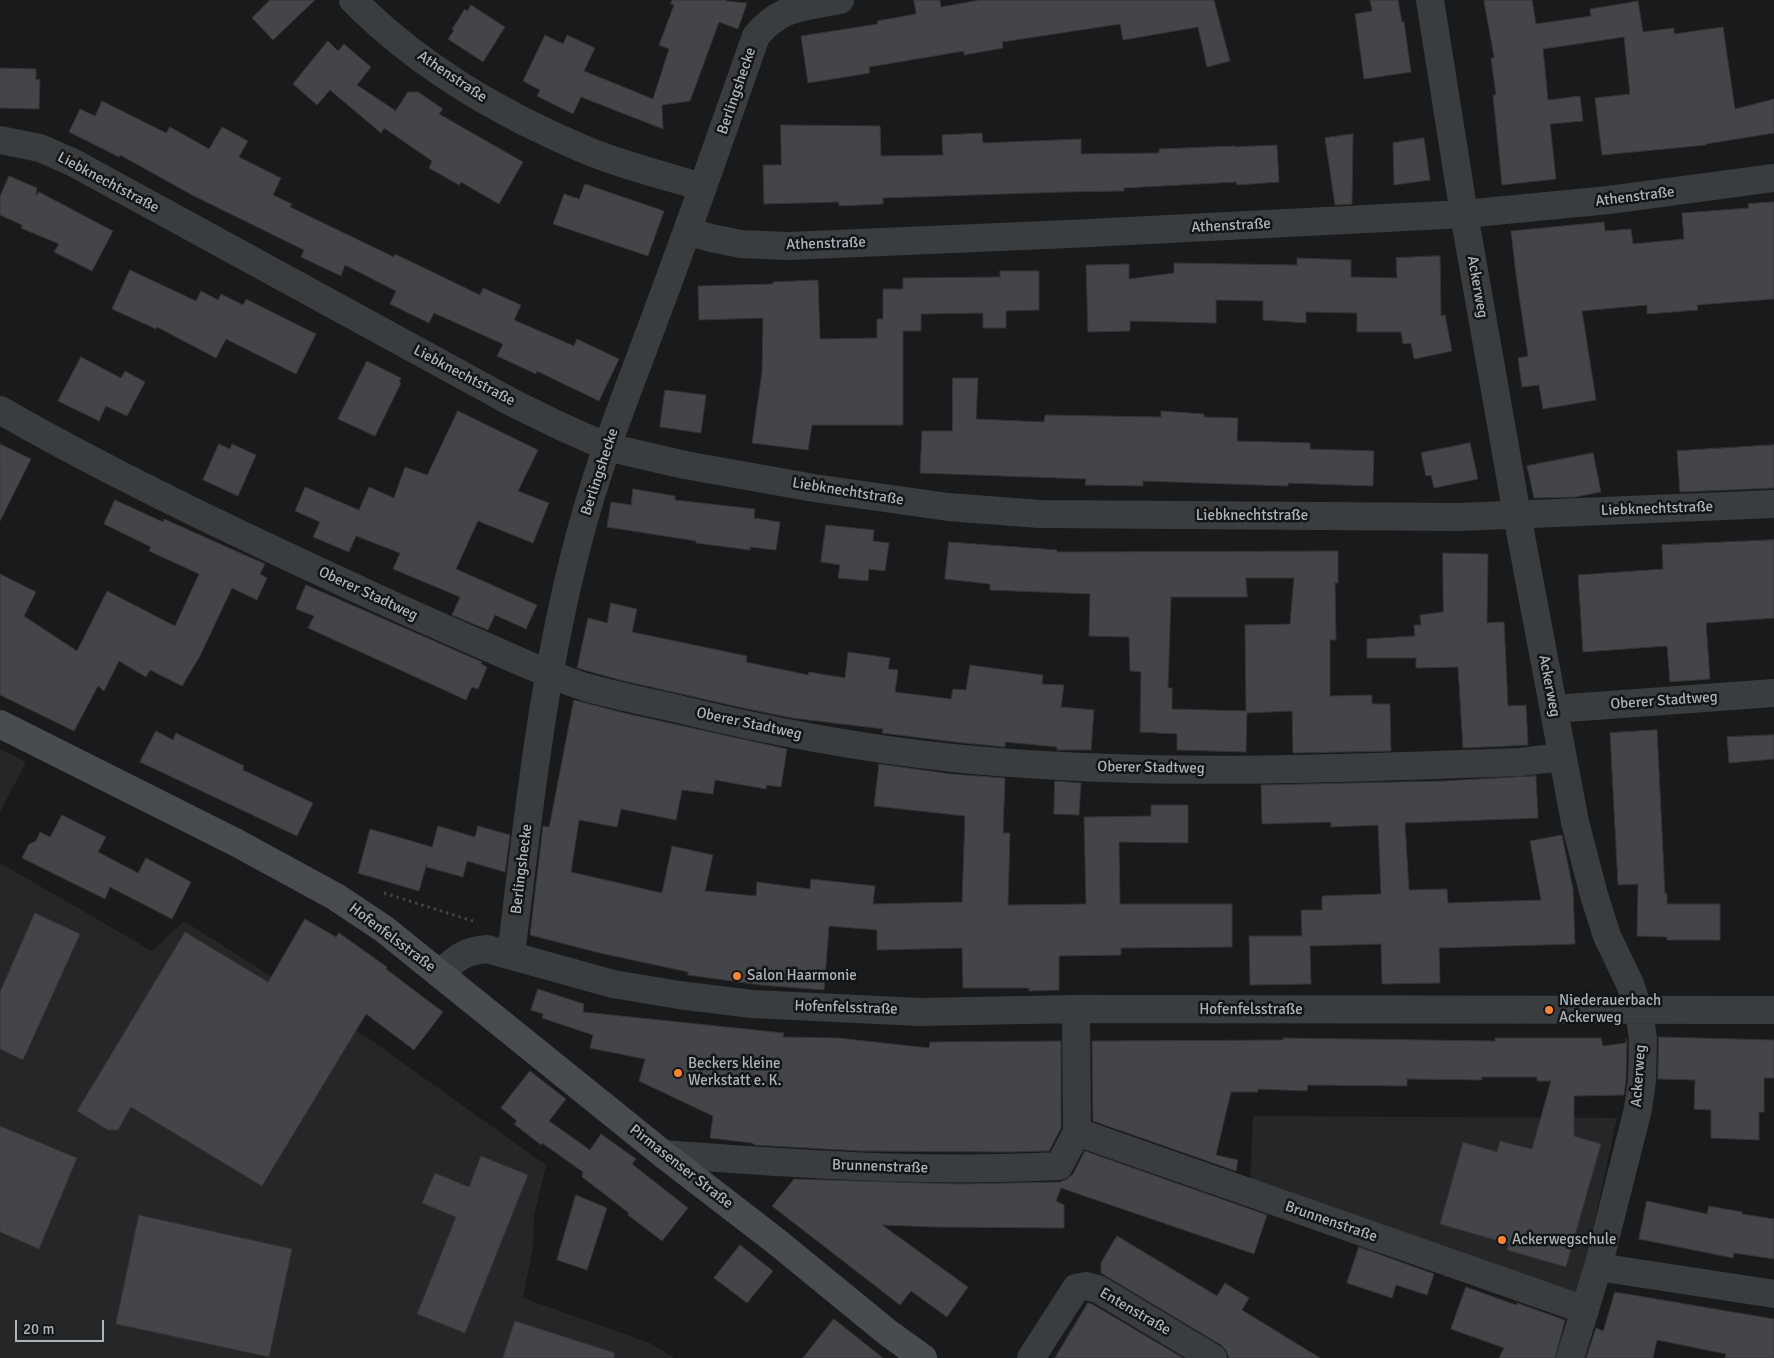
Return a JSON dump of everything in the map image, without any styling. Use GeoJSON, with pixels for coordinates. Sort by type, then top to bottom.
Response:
{"type":"FeatureCollection","features":[{"type":"Feature","properties":{"kind":"main road","name":"Hofenfelsstraße"},"geometry":{"type":"LineString","coordinates":[[0,724],[237,843],[336,897],[384,929],[440,974]]}},
{"type":"Feature","properties":{"kind":"main road","name":"Pirmasenser Straße"},"geometry":{"type":"LineString","coordinates":[[440,974],[662,1154],[923,1358]]}},
{"type":"Feature","properties":{"kind":"street","name":"Athenstraße"},"geometry":{"type":"LineString","coordinates":[[353,0],[401,42],[439,71],[490,103],[540,129],[589,151],[703,187]]}},
{"type":"Feature","properties":{"kind":"street","name":"Berlingshecke"},"geometry":{"type":"LineString","coordinates":[[512,945],[535,761],[549,674],[572,565],[584,519],[607,447],[703,187],[756,36],[766,23],[790,10],[840,0]]}},
{"type":"Feature","properties":{"kind":"street","name":"Ackerweg"},"geometry":{"type":"LineString","coordinates":[[1430,0],[1464,214],[1517,515],[1575,822],[1607,936],[1630,984],[1639,1011],[1642,1039],[1642,1080],[1638,1109],[1598,1266],[1570,1358]]}},
{"type":"Feature","properties":{"kind":"street","name":"Liebknechtstraße"},"geometry":{"type":"LineString","coordinates":[[0,140],[40,148],[74,163],[513,403],[558,425],[607,447],[685,465],[814,488],[948,507],[1040,514],[1458,517],[1774,504]]}},
{"type":"Feature","properties":{"kind":"street","name":"Athenstraße"},"geometry":{"type":"LineString","coordinates":[[687,231],[741,244],[788,246],[1464,214],[1609,200],[1774,178]]}},
{"type":"Feature","properties":{"kind":"street","name":"Oberer Stadtweg"},"geometry":{"type":"LineString","coordinates":[[0,410],[68,449],[233,530],[451,632],[549,674],[585,687],[716,719],[866,748],[955,758],[1083,767],[1267,770],[1520,762],[1562,757]]}},
{"type":"Feature","properties":{"kind":"street","name":"Oberer Stadtweg"},"geometry":{"type":"LineString","coordinates":[[1554,709],[1774,693]]}},
{"type":"Feature","properties":{"kind":"street","name":"Hofenfelsstraße"},"geometry":{"type":"LineString","coordinates":[[440,974],[458,957],[473,950],[512,945],[613,984],[752,1004],[920,1012],[1076,1009],[1774,1010]]}},
{"type":"Feature","properties":{"kind":"street","name":"Brunnenstraße"},"geometry":{"type":"LineString","coordinates":[[662,1154],[820,1166],[929,1169],[1059,1166],[1077,1132],[1076,1009]]}},
{"type":"Feature","properties":{"kind":"street","name":"Brunnenstraße"},"geometry":{"type":"LineString","coordinates":[[1077,1132],[1585,1310]]}},
{"type":"Feature","properties":{"kind":"street"},"geometry":{"type":"LineString","coordinates":[[1598,1266],[1774,1294]]}},
{"type":"Feature","properties":{"kind":"street","name":"Entenstraße"},"geometry":{"type":"LineString","coordinates":[[1031,1358],[1076,1288],[1086,1286],[1098,1289],[1212,1358]]}},
{"type":"Feature","properties":{"kind":"path"},"geometry":{"type":"LineString","coordinates":[[377,892],[386,893],[512,945]]}},
{"type":"Feature","properties":{"kind":"shaded area"},"geometry":{"type":"Polygon","coordinates":[[[0,749],[26,762],[0,812],[0,749]]]}},
{"type":"Feature","properties":{"kind":"shaded area"},"geometry":{"type":"Polygon","coordinates":[[[0,863],[152,951],[184,921],[368,1038],[546,1165],[534,1216],[533,1247],[523,1298],[650,1343],[674,1358],[0,1358],[0,863]]]}},
{"type":"Feature","properties":{"kind":"shaded area","name":"Ackerwegschule"},"geometry":{"type":"Polygon","coordinates":[[[1253,1116],[1617,1118],[1578,1297],[1250,1184],[1253,1116]]]}},
{"type":"Feature","properties":{"kind":"building"},"geometry":{"type":"Polygon","coordinates":[[[270,0],[315,0],[273,40],[252,18],[270,0]]]}},
{"type":"Feature","properties":{"kind":"building"},"geometry":{"type":"Polygon","coordinates":[[[672,0],[727,0],[747,3],[738,29],[719,22],[690,101],[662,105],[663,129],[581,97],[573,114],[537,96],[540,90],[523,81],[545,35],[563,44],[567,35],[595,48],[584,71],[653,99],[669,49],[659,45],[674,5],[671,4],[672,0]]]}},
{"type":"Feature","properties":{"kind":"building"},"geometry":{"type":"Polygon","coordinates":[[[914,0],[940,0],[941,7],[980,0],[1214,0],[1230,61],[1207,67],[1198,27],[1123,40],[1120,24],[1002,42],[1003,48],[964,55],[964,51],[869,67],[870,73],[808,83],[801,36],[878,24],[877,21],[916,14],[914,0]]]}},
{"type":"Feature","properties":{"kind":"building"},"geometry":{"type":"Polygon","coordinates":[[[1370,0],[1398,0],[1402,22],[1404,22],[1411,72],[1364,79],[1355,14],[1372,11],[1370,0]]]}},
{"type":"Feature","properties":{"kind":"building"},"geometry":{"type":"Polygon","coordinates":[[[1484,0],[1532,0],[1536,24],[1591,16],[1590,9],[1638,1],[1643,32],[1674,28],[1674,34],[1723,27],[1735,109],[1774,99],[1774,133],[1706,145],[1602,155],[1595,98],[1630,94],[1624,37],[1543,49],[1548,100],[1580,96],[1583,121],[1550,124],[1556,179],[1502,185],[1493,95],[1496,95],[1491,58],[1494,58],[1484,0]]]}},
{"type":"Feature","properties":{"kind":"building"},"geometry":{"type":"Polygon","coordinates":[[[471,5],[505,27],[483,62],[448,39],[465,9],[467,11],[471,5]]]}},
{"type":"Feature","properties":{"kind":"building"},"geometry":{"type":"Polygon","coordinates":[[[328,41],[338,51],[344,44],[371,67],[357,85],[396,111],[408,92],[418,92],[443,109],[439,114],[523,162],[499,204],[461,182],[459,185],[429,168],[432,161],[384,128],[381,133],[330,90],[317,105],[293,84],[328,41]]]}},
{"type":"Feature","properties":{"kind":"building"},"geometry":{"type":"Polygon","coordinates":[[[0,68],[36,69],[36,80],[40,79],[39,109],[0,108],[0,68]]]}},
{"type":"Feature","properties":{"kind":"building"},"geometry":{"type":"Polygon","coordinates":[[[102,101],[166,133],[170,127],[209,149],[222,127],[248,141],[239,157],[281,178],[273,195],[292,204],[290,207],[394,257],[395,254],[480,295],[483,288],[521,305],[514,320],[574,346],[577,339],[619,359],[599,401],[537,371],[536,374],[497,356],[503,344],[434,313],[429,323],[390,304],[396,291],[345,265],[341,276],[301,257],[304,250],[194,196],[120,155],[119,157],[69,132],[80,109],[95,116],[102,101]]]}},
{"type":"Feature","properties":{"kind":"building"},"geometry":{"type":"Polygon","coordinates":[[[781,125],[880,126],[881,156],[943,155],[942,135],[982,133],[983,143],[1081,139],[1081,154],[1159,153],[1159,149],[1277,145],[1279,182],[1237,185],[1236,182],[1124,188],[1124,191],[883,198],[883,204],[839,206],[839,202],[764,204],[763,165],[781,165],[781,125]]]}},
{"type":"Feature","properties":{"kind":"building"},"geometry":{"type":"Polygon","coordinates":[[[1353,134],[1352,204],[1335,205],[1325,138],[1353,134]]]}},
{"type":"Feature","properties":{"kind":"building"},"geometry":{"type":"Polygon","coordinates":[[[1424,138],[1430,180],[1394,185],[1393,143],[1424,138]]]}},
{"type":"Feature","properties":{"kind":"building"},"geometry":{"type":"Polygon","coordinates":[[[9,176],[37,188],[36,196],[39,192],[113,231],[92,271],[54,252],[59,244],[21,228],[22,225],[0,215],[0,197],[9,176]]]}},
{"type":"Feature","properties":{"kind":"building"},"geometry":{"type":"Polygon","coordinates":[[[585,184],[664,211],[648,256],[553,224],[564,194],[579,199],[585,184]]]}},
{"type":"Feature","properties":{"kind":"building"},"geometry":{"type":"Polygon","coordinates":[[[1774,202],[1774,299],[1697,305],[1698,310],[1647,314],[1647,305],[1582,311],[1596,400],[1543,409],[1539,385],[1522,387],[1518,358],[1528,356],[1511,231],[1604,222],[1605,231],[1631,229],[1633,244],[1684,239],[1682,213],[1749,208],[1748,204],[1774,202]]]}},
{"type":"Feature","properties":{"kind":"building"},"geometry":{"type":"Polygon","coordinates":[[[1440,256],[1441,316],[1445,315],[1452,351],[1414,359],[1411,343],[1403,344],[1401,332],[1357,332],[1357,313],[1306,312],[1306,323],[1263,320],[1263,301],[1216,300],[1216,323],[1130,321],[1130,331],[1088,332],[1086,265],[1129,264],[1129,279],[1174,273],[1174,263],[1297,265],[1297,258],[1351,260],[1351,277],[1397,278],[1396,258],[1440,256]]]}},
{"type":"Feature","properties":{"kind":"building"},"geometry":{"type":"Polygon","coordinates":[[[130,270],[196,301],[201,291],[218,300],[221,294],[243,305],[246,299],[316,334],[296,374],[226,339],[216,358],[157,327],[156,329],[112,309],[130,270]]]}},
{"type":"Feature","properties":{"kind":"building"},"geometry":{"type":"Polygon","coordinates":[[[1000,271],[1039,271],[1039,310],[1006,311],[1006,328],[983,328],[983,313],[921,314],[921,331],[903,331],[903,425],[812,425],[808,450],[752,443],[762,372],[763,318],[699,320],[698,286],[773,284],[773,282],[818,280],[820,339],[877,338],[877,319],[883,319],[883,289],[903,289],[903,278],[1000,277],[1000,271]]]}},
{"type":"Feature","properties":{"kind":"building"},"geometry":{"type":"Polygon","coordinates":[[[81,357],[121,378],[125,371],[145,382],[127,416],[106,406],[99,421],[58,401],[81,357]]]}},
{"type":"Feature","properties":{"kind":"building"},"geometry":{"type":"Polygon","coordinates":[[[367,361],[401,378],[399,381],[401,383],[375,436],[338,419],[367,361]]]}},
{"type":"Feature","properties":{"kind":"building"},"geometry":{"type":"Polygon","coordinates":[[[953,378],[978,378],[976,419],[1044,422],[1045,415],[1161,417],[1161,411],[1204,414],[1204,417],[1238,418],[1237,441],[1310,443],[1310,449],[1374,451],[1373,486],[1288,483],[1288,486],[1143,481],[1143,486],[1085,485],[1086,479],[920,473],[922,431],[952,431],[953,378]]]}},
{"type":"Feature","properties":{"kind":"building"},"geometry":{"type":"Polygon","coordinates":[[[665,390],[706,395],[701,433],[660,427],[665,390]]]}},
{"type":"Feature","properties":{"kind":"building"},"geometry":{"type":"Polygon","coordinates":[[[458,411],[538,450],[518,491],[549,503],[533,543],[478,521],[456,569],[537,605],[526,629],[495,615],[488,630],[452,615],[460,597],[393,569],[400,553],[356,536],[349,552],[313,537],[320,522],[295,511],[305,487],[359,510],[369,487],[394,498],[405,467],[427,475],[458,411]]]}},
{"type":"Feature","properties":{"kind":"building"},"geometry":{"type":"Polygon","coordinates":[[[1470,443],[1478,479],[1434,488],[1431,475],[1426,476],[1421,453],[1470,443]]]}},
{"type":"Feature","properties":{"kind":"building"},"geometry":{"type":"Polygon","coordinates":[[[0,444],[31,459],[0,521],[0,444]]]}},
{"type":"Feature","properties":{"kind":"building"},"geometry":{"type":"Polygon","coordinates":[[[219,444],[230,449],[232,444],[256,455],[238,496],[203,480],[219,444]]]}},
{"type":"Feature","properties":{"kind":"building"},"geometry":{"type":"Polygon","coordinates":[[[1774,445],[1774,488],[1680,492],[1677,451],[1774,445]]]}},
{"type":"Feature","properties":{"kind":"building"},"geometry":{"type":"Polygon","coordinates":[[[1593,453],[1601,492],[1575,497],[1534,498],[1527,466],[1593,453]]]}},
{"type":"Feature","properties":{"kind":"building"},"geometry":{"type":"Polygon","coordinates":[[[633,489],[675,496],[675,500],[755,509],[754,518],[780,522],[776,550],[750,547],[750,550],[696,543],[696,541],[607,527],[611,502],[631,505],[633,489]]]}},
{"type":"Feature","properties":{"kind":"building"},"geometry":{"type":"Polygon","coordinates":[[[115,500],[163,522],[164,519],[265,564],[260,574],[267,578],[257,600],[232,588],[200,656],[182,686],[150,670],[146,677],[119,661],[104,691],[98,686],[74,731],[0,695],[0,574],[36,592],[24,616],[77,651],[107,591],[175,626],[199,574],[149,551],[151,547],[104,524],[115,500]]]}},
{"type":"Feature","properties":{"kind":"building"},"geometry":{"type":"Polygon","coordinates":[[[826,525],[874,530],[873,541],[889,543],[885,571],[869,569],[868,581],[838,578],[840,565],[821,562],[826,525]]]}},
{"type":"Feature","properties":{"kind":"building"},"geometry":{"type":"Polygon","coordinates":[[[1774,540],[1774,618],[1706,623],[1710,679],[1670,682],[1667,646],[1583,652],[1578,575],[1663,569],[1662,545],[1774,540]]]}},
{"type":"Feature","properties":{"kind":"building"},"geometry":{"type":"Polygon","coordinates":[[[949,542],[1057,550],[1057,552],[1338,551],[1338,583],[1335,583],[1336,640],[1330,640],[1330,696],[1372,695],[1372,704],[1390,704],[1391,751],[1293,753],[1292,711],[1247,713],[1246,752],[1177,750],[1177,734],[1140,732],[1141,672],[1130,671],[1129,637],[1089,636],[1090,594],[990,590],[990,584],[945,579],[949,542]],[[1246,578],[1247,597],[1171,597],[1168,688],[1172,688],[1172,709],[1246,711],[1245,625],[1290,624],[1294,578],[1246,578]]]}},
{"type":"Feature","properties":{"kind":"building"},"geometry":{"type":"Polygon","coordinates":[[[1443,553],[1488,554],[1487,623],[1504,622],[1508,706],[1526,705],[1528,745],[1463,748],[1458,667],[1416,668],[1416,658],[1367,658],[1367,639],[1415,636],[1414,625],[1421,625],[1420,615],[1443,612],[1443,553]]]}},
{"type":"Feature","properties":{"kind":"building"},"geometry":{"type":"Polygon","coordinates":[[[306,585],[482,662],[481,664],[487,667],[478,689],[472,687],[466,700],[308,628],[314,616],[296,609],[306,585]]]}},
{"type":"Feature","properties":{"kind":"building"},"geometry":{"type":"Polygon","coordinates":[[[611,603],[637,609],[632,632],[747,656],[746,662],[808,675],[809,672],[845,678],[848,652],[890,658],[888,669],[898,670],[895,692],[951,699],[953,689],[966,690],[970,665],[1043,675],[1042,684],[1064,685],[1061,707],[1094,710],[1091,750],[1057,750],[1057,747],[1005,742],[1005,747],[882,733],[883,729],[792,718],[743,708],[620,680],[577,668],[588,618],[607,623],[611,603]]]}},
{"type":"Feature","properties":{"kind":"building"},"geometry":{"type":"Polygon","coordinates":[[[574,700],[787,749],[781,787],[767,785],[766,789],[715,780],[713,794],[682,790],[676,820],[621,809],[617,827],[579,820],[571,872],[662,893],[672,846],[713,855],[705,891],[756,896],[757,882],[810,889],[811,879],[875,886],[873,904],[962,902],[965,816],[874,806],[879,764],[951,774],[1005,778],[1003,833],[1010,833],[1008,905],[1086,904],[1084,817],[1151,816],[1151,805],[1188,805],[1188,843],[1119,842],[1120,904],[1232,904],[1232,947],[1121,948],[1121,955],[1059,956],[1059,990],[1029,991],[1029,988],[963,988],[962,948],[877,950],[877,930],[829,926],[824,990],[761,985],[688,975],[688,972],[600,953],[530,935],[543,826],[549,827],[574,700]]]}},
{"type":"Feature","properties":{"kind":"building"},"geometry":{"type":"Polygon","coordinates":[[[1657,730],[1667,904],[1720,904],[1720,940],[1667,940],[1667,937],[1637,936],[1638,884],[1618,885],[1610,733],[1657,730]]]}},
{"type":"Feature","properties":{"kind":"building"},"geometry":{"type":"Polygon","coordinates":[[[156,731],[173,740],[176,733],[244,766],[243,770],[313,803],[297,836],[140,762],[156,731]]]}},
{"type":"Feature","properties":{"kind":"building"},"geometry":{"type":"Polygon","coordinates":[[[1774,735],[1774,759],[1729,763],[1727,737],[1774,735]]]}},
{"type":"Feature","properties":{"kind":"building"},"geometry":{"type":"Polygon","coordinates":[[[1536,776],[1538,818],[1405,823],[1409,890],[1447,889],[1448,903],[1541,900],[1530,841],[1562,835],[1573,889],[1575,944],[1439,948],[1440,983],[1382,984],[1381,944],[1310,946],[1311,984],[1250,985],[1249,936],[1302,936],[1301,910],[1322,910],[1322,896],[1381,894],[1378,825],[1331,827],[1331,822],[1262,824],[1261,785],[1443,781],[1536,776]]]}},
{"type":"Feature","properties":{"kind":"building"},"geometry":{"type":"Polygon","coordinates":[[[1055,781],[1081,783],[1079,815],[1054,814],[1055,781]]]}},
{"type":"Feature","properties":{"kind":"building"},"geometry":{"type":"Polygon","coordinates":[[[62,815],[106,837],[98,852],[138,873],[146,858],[191,882],[172,919],[110,887],[105,899],[22,858],[29,844],[36,841],[40,832],[50,837],[62,815]]]}},
{"type":"Feature","properties":{"kind":"building"},"geometry":{"type":"Polygon","coordinates":[[[438,826],[475,837],[478,826],[510,835],[505,872],[467,861],[463,877],[426,867],[427,863],[419,891],[358,873],[370,829],[432,847],[438,826]]]}},
{"type":"Feature","properties":{"kind":"building"},"geometry":{"type":"Polygon","coordinates":[[[35,913],[80,934],[23,1060],[0,1049],[0,992],[35,913]]]}},
{"type":"Feature","properties":{"kind":"building"},"geometry":{"type":"Polygon","coordinates":[[[305,919],[336,937],[339,933],[387,967],[386,969],[443,1012],[414,1050],[366,1014],[262,1186],[131,1107],[118,1130],[108,1130],[77,1111],[185,932],[268,982],[305,919]]]}},
{"type":"Feature","properties":{"kind":"building"},"geometry":{"type":"Polygon","coordinates":[[[538,989],[584,1004],[583,1012],[784,1033],[783,1037],[838,1038],[929,1048],[930,1042],[1061,1041],[1061,1128],[1049,1151],[861,1151],[755,1145],[752,1143],[710,1138],[713,1116],[639,1081],[645,1059],[590,1048],[593,1035],[542,1018],[543,1014],[531,1010],[538,989]]]}},
{"type":"Feature","properties":{"kind":"building"},"geometry":{"type":"Polygon","coordinates":[[[1659,1037],[1774,1040],[1774,1078],[1764,1078],[1764,1112],[1759,1112],[1759,1140],[1711,1138],[1711,1110],[1694,1109],[1695,1080],[1658,1079],[1659,1037]]]}},
{"type":"Feature","properties":{"kind":"building"},"geometry":{"type":"Polygon","coordinates":[[[1283,1038],[1495,1041],[1495,1038],[1601,1038],[1603,1046],[1626,1043],[1627,1039],[1624,1095],[1574,1096],[1574,1136],[1601,1144],[1566,1267],[1507,1250],[1509,1244],[1440,1224],[1463,1142],[1497,1152],[1500,1141],[1532,1149],[1551,1081],[1537,1081],[1537,1077],[1482,1077],[1482,1080],[1407,1079],[1407,1086],[1308,1085],[1307,1091],[1258,1089],[1258,1092],[1231,1092],[1216,1155],[1238,1160],[1236,1171],[1093,1121],[1092,1041],[1283,1040],[1283,1038]]]}},
{"type":"Feature","properties":{"kind":"building"},"geometry":{"type":"Polygon","coordinates":[[[530,1071],[566,1099],[549,1121],[590,1150],[601,1134],[636,1159],[632,1164],[688,1208],[662,1241],[582,1177],[583,1172],[542,1143],[541,1145],[514,1124],[517,1121],[501,1108],[530,1071]]]}},
{"type":"Feature","properties":{"kind":"building"},"geometry":{"type":"Polygon","coordinates":[[[0,1126],[77,1158],[39,1249],[0,1232],[0,1126]]]}},
{"type":"Feature","properties":{"kind":"building"},"geometry":{"type":"Polygon","coordinates":[[[1085,1151],[1267,1215],[1254,1254],[1061,1188],[1056,1201],[1064,1205],[1064,1228],[882,1225],[968,1287],[947,1317],[911,1291],[900,1305],[772,1206],[794,1179],[959,1184],[1060,1182],[1073,1174],[1085,1151]]]}},
{"type":"Feature","properties":{"kind":"building"},"geometry":{"type":"Polygon","coordinates":[[[481,1156],[528,1175],[465,1333],[417,1314],[456,1217],[422,1203],[435,1173],[469,1187],[481,1156]]]}},
{"type":"Feature","properties":{"kind":"building"},"geometry":{"type":"Polygon","coordinates":[[[576,1195],[607,1208],[587,1270],[557,1260],[576,1195]]]}},
{"type":"Feature","properties":{"kind":"building"},"geometry":{"type":"Polygon","coordinates":[[[1647,1201],[1707,1214],[1709,1206],[1774,1219],[1774,1259],[1734,1253],[1733,1258],[1639,1239],[1647,1201]]]}},
{"type":"Feature","properties":{"kind":"building"},"geometry":{"type":"Polygon","coordinates":[[[139,1215],[292,1249],[269,1357],[116,1324],[139,1215]]]}},
{"type":"Feature","properties":{"kind":"building"},"geometry":{"type":"Polygon","coordinates":[[[1117,1236],[1217,1296],[1225,1283],[1249,1298],[1242,1310],[1320,1358],[1229,1358],[1226,1350],[1221,1345],[1101,1273],[1101,1263],[1117,1236]]]}},
{"type":"Feature","properties":{"kind":"building"},"geometry":{"type":"Polygon","coordinates":[[[740,1245],[773,1271],[747,1303],[714,1278],[740,1245]]]}},
{"type":"Feature","properties":{"kind":"building"},"geometry":{"type":"Polygon","coordinates":[[[1359,1247],[1434,1274],[1427,1295],[1396,1285],[1392,1298],[1347,1283],[1359,1247]]]}},
{"type":"Feature","properties":{"kind":"building"},"geometry":{"type":"Polygon","coordinates":[[[1466,1287],[1565,1320],[1555,1358],[1499,1358],[1504,1348],[1451,1329],[1466,1287]]]}},
{"type":"Feature","properties":{"kind":"building"},"geometry":{"type":"Polygon","coordinates":[[[1615,1292],[1774,1319],[1774,1358],[1725,1358],[1726,1354],[1657,1340],[1653,1358],[1586,1358],[1596,1328],[1603,1331],[1615,1292]]]}},
{"type":"Feature","properties":{"kind":"building"},"geometry":{"type":"Polygon","coordinates":[[[1088,1303],[1092,1304],[1183,1358],[1055,1358],[1088,1303]]]}},
{"type":"Feature","properties":{"kind":"building"},"geometry":{"type":"Polygon","coordinates":[[[834,1319],[883,1358],[803,1358],[834,1319]]]}},
{"type":"Feature","properties":{"kind":"building"},"geometry":{"type":"Polygon","coordinates":[[[515,1321],[615,1353],[614,1358],[503,1358],[515,1321]]]}},
{"type":"Feature","properties":{"kind":"place","name":"Salon Haarmonie"},"geometry":{"type":"Point","coordinates":[737,976]}},
{"type":"Feature","properties":{"kind":"place","name":"Niederauerbach Ackerweg"},"geometry":{"type":"Point","coordinates":[1549,1010]}},
{"type":"Feature","properties":{"kind":"place","name":"Beckers kleine Werkstatt e. K."},"geometry":{"type":"Point","coordinates":[678,1073]}},
{"type":"Feature","properties":{"kind":"place","name":"Ackerwegschule"},"geometry":{"type":"Point","coordinates":[1502,1240]}}]}
